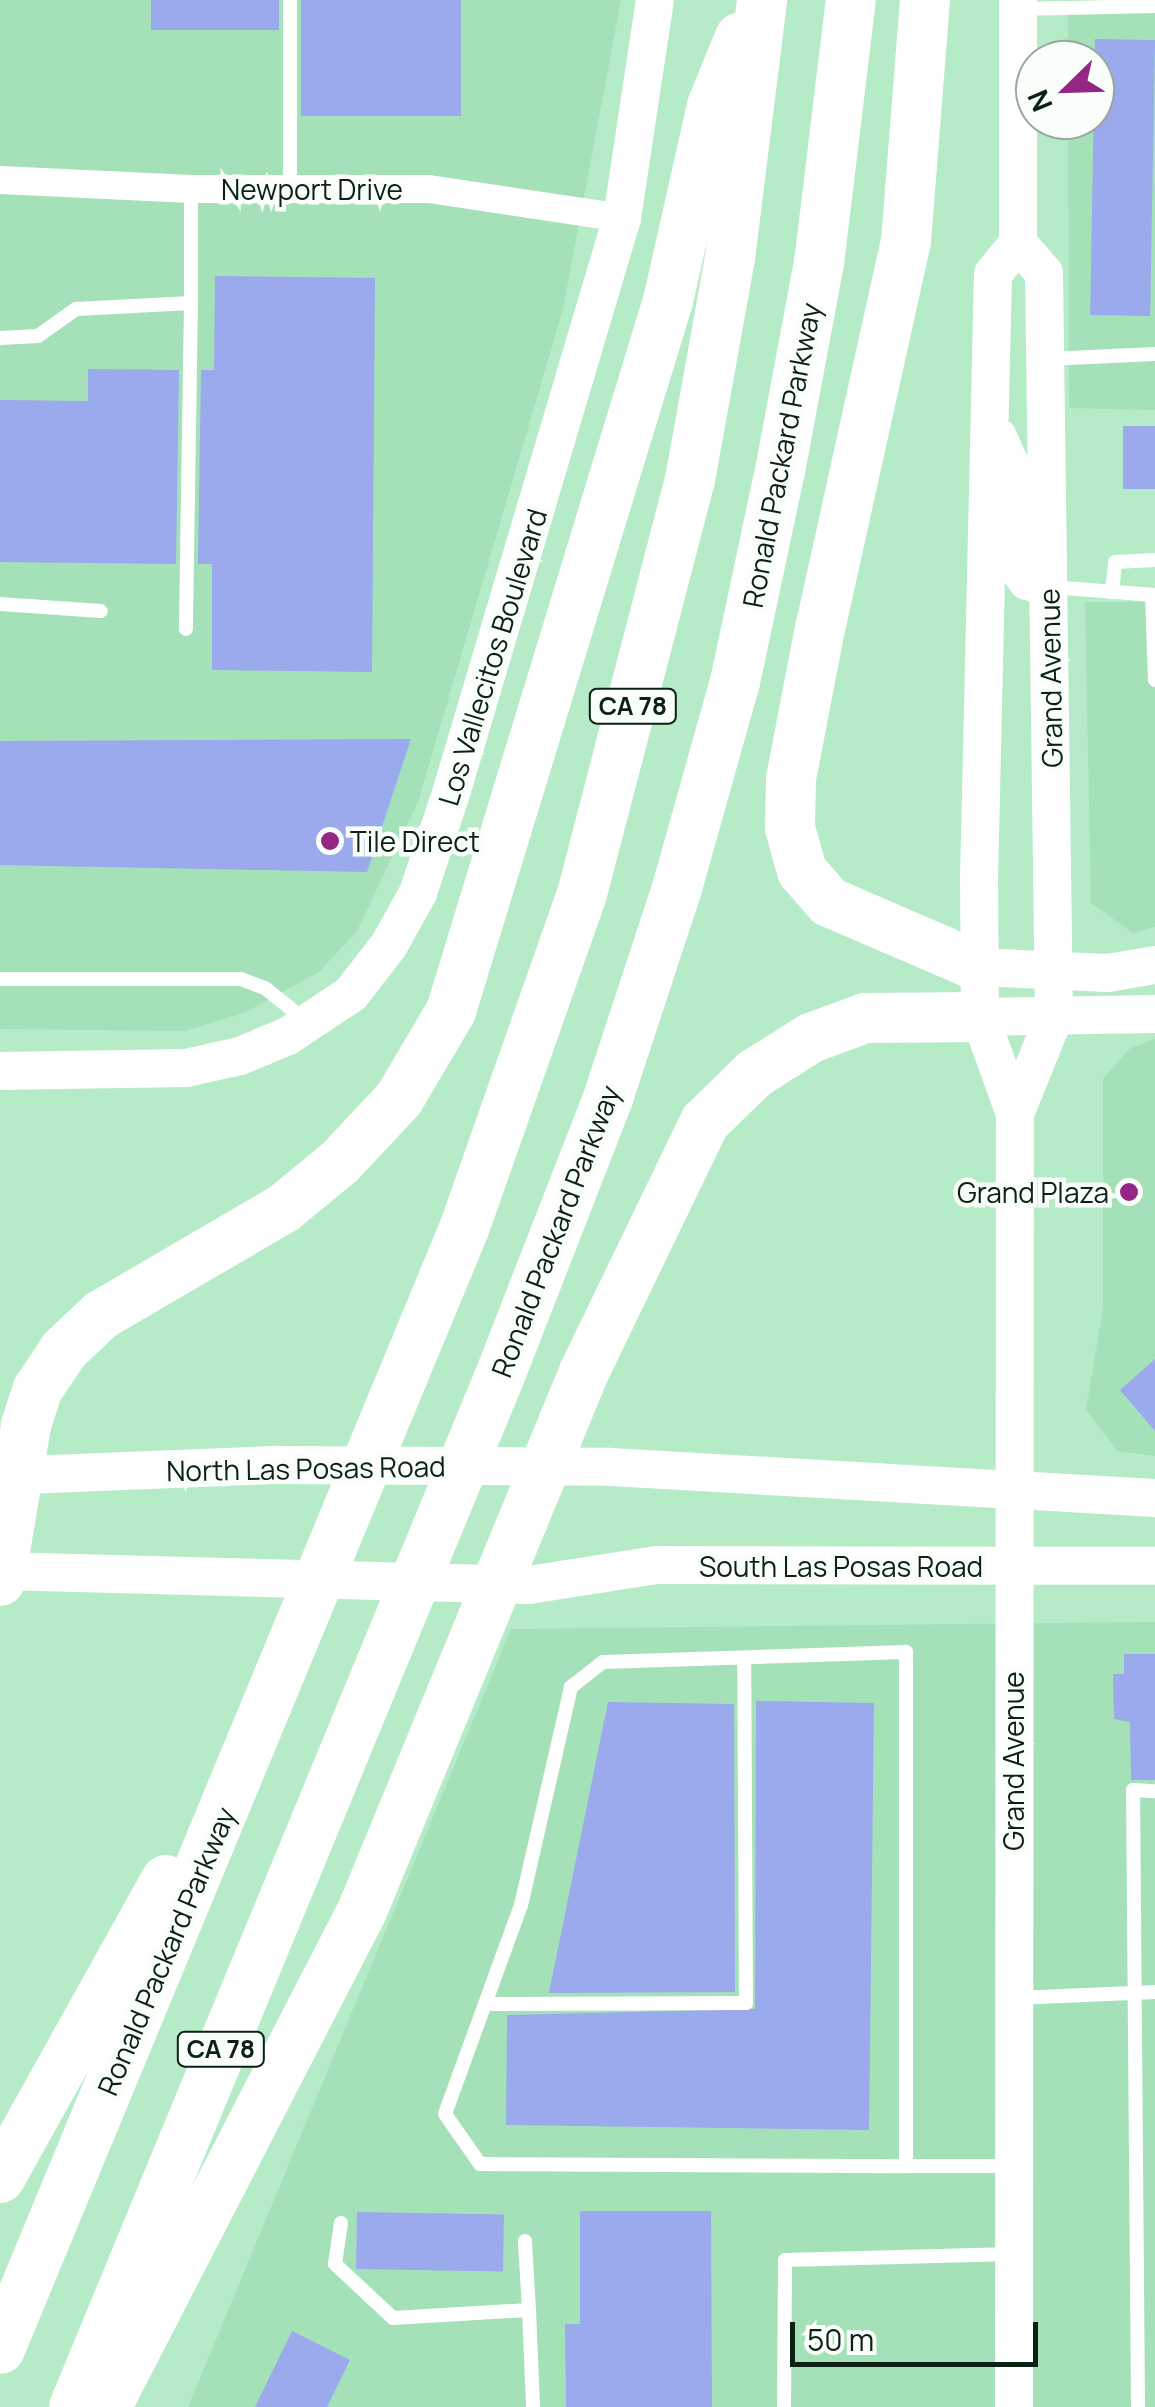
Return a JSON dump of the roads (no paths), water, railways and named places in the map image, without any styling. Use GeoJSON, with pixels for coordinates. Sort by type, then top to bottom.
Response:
{"type":"FeatureCollection","features":[{"type":"Feature","properties":{"kind":"highway","name":"Ronald Packard Parkway"},"geometry":{"type":"LineString","coordinates":[[0,2348],[464,1229],[542,1014],[638,688],[690,480],[730,258],[758,0]]}},
{"type":"Feature","properties":{"kind":"highway"},"geometry":{"type":"LineString","coordinates":[[1,1575],[10,1476],[38,1389],[64,1350],[101,1316],[284,1208],[340,1162],[399,1099],[451,1010],[662,320],[712,106],[758,0]]}},
{"type":"Feature","properties":{"kind":"highway","name":"Ronald Packard Parkway"},"geometry":{"type":"LineString","coordinates":[[74,2407],[499,1378],[608,1098],[735,682],[818,263],[851,0]]}},
{"type":"Feature","properties":{"kind":"highway"},"geometry":{"type":"LineString","coordinates":[[926,0],[906,240],[816,647],[791,779],[790,828],[802,871],[829,902],[980,967]]}},
{"type":"Feature","properties":{"kind":"highway"},"geometry":{"type":"LineString","coordinates":[[106,2407],[362,1912],[584,1372],[706,1122],[754,1074],[812,1038],[865,1018],[980,1016]]}},
{"type":"Feature","properties":{"kind":"highway"},"geometry":{"type":"LineString","coordinates":[[0,2178],[271,1698]]}},
{"type":"Feature","properties":{"kind":"main road","name":"Los Vallecitos Boulevard"},"geometry":{"type":"LineString","coordinates":[[0,1071],[186,1068],[240,1056],[309,1024],[350,994],[418,893],[622,218],[654,0]]}},
{"type":"Feature","properties":{"kind":"main road"},"geometry":{"type":"LineString","coordinates":[[1018,4],[1018,244]]}},
{"type":"Feature","properties":{"kind":"main road","name":"Grand Avenue"},"geometry":{"type":"LineString","coordinates":[[1014,2407],[1015,1114],[980,1016],[980,967],[993,274],[1018,244],[1044,273],[1054,1017],[1015,1114]]}},
{"type":"Feature","properties":{"kind":"main road"},"geometry":{"type":"LineString","coordinates":[[988,410],[1009,462],[1020,571],[1027,581],[1048,587]]}},
{"type":"Feature","properties":{"kind":"main road"},"geometry":{"type":"LineString","coordinates":[[980,967],[1054,972],[1155,965]]}},
{"type":"Feature","properties":{"kind":"main road"},"geometry":{"type":"LineString","coordinates":[[980,1016],[1155,1014]]}},
{"type":"Feature","properties":{"kind":"main road","name":"North Las Posas Road"},"geometry":{"type":"LineString","coordinates":[[10,1476],[278,1465],[612,1467],[1013,1488]]}},
{"type":"Feature","properties":{"kind":"main road"},"geometry":{"type":"LineString","coordinates":[[1013,1488],[1155,1498]]}},
{"type":"Feature","properties":{"kind":"main road","name":"South Las Posas Road"},"geometry":{"type":"LineString","coordinates":[[1,1575],[529,1585],[656,1565],[1155,1566]]}},
{"type":"Feature","properties":{"kind":"street","name":"Newport Drive"},"geometry":{"type":"LineString","coordinates":[[0,180],[191,189],[429,189],[622,218]]}},
{"type":"Feature","properties":{"kind":"lane"},"geometry":{"type":"LineString","coordinates":[[290,0],[290,189]]}},
{"type":"Feature","properties":{"kind":"lane"},"geometry":{"type":"LineString","coordinates":[[1018,4],[1155,6]]}},
{"type":"Feature","properties":{"kind":"lane"},"geometry":{"type":"LineString","coordinates":[[186,629],[191,189]]}},
{"type":"Feature","properties":{"kind":"lane"},"geometry":{"type":"LineString","coordinates":[[0,338],[38,336],[76,309],[191,303]]}},
{"type":"Feature","properties":{"kind":"lane"},"geometry":{"type":"LineString","coordinates":[[1045,360],[1155,354]]}},
{"type":"Feature","properties":{"kind":"lane"},"geometry":{"type":"LineString","coordinates":[[1112,592],[1115,562],[1155,560]]}},
{"type":"Feature","properties":{"kind":"lane"},"geometry":{"type":"LineString","coordinates":[[1048,587],[1153,595],[1155,680]]}},
{"type":"Feature","properties":{"kind":"lane"},"geometry":{"type":"LineString","coordinates":[[0,604],[102,612]]}},
{"type":"Feature","properties":{"kind":"lane"},"geometry":{"type":"LineString","coordinates":[[0,979],[241,979],[265,988],[309,1024]]}},
{"type":"Feature","properties":{"kind":"lane"},"geometry":{"type":"LineString","coordinates":[[906,2166],[906,1652],[604,1662],[571,1687],[521,1905],[445,2114],[480,2164],[906,2166],[1013,2166]]}},
{"type":"Feature","properties":{"kind":"lane"},"geometry":{"type":"LineString","coordinates":[[485,2004],[746,2003],[744,1658]]}},
{"type":"Feature","properties":{"kind":"lane"},"geometry":{"type":"LineString","coordinates":[[1138,2407],[1134,1790],[1155,1790]]}},
{"type":"Feature","properties":{"kind":"lane"},"geometry":{"type":"LineString","coordinates":[[1013,1998],[1155,1992]]}},
{"type":"Feature","properties":{"kind":"lane"},"geometry":{"type":"LineString","coordinates":[[340,2223],[335,2264],[392,2318],[529,2310]]}},
{"type":"Feature","properties":{"kind":"lane"},"geometry":{"type":"LineString","coordinates":[[525,2240],[534,2407]]}},
{"type":"Feature","properties":{"kind":"lane"},"geometry":{"type":"LineString","coordinates":[[784,2407],[785,2260],[1014,2254]]}},
{"type":"Feature","properties":{"kind":"place","name":"Tile Direct"},"geometry":{"type":"Point","coordinates":[330,841]}},
{"type":"Feature","properties":{"kind":"place","name":"Grand Plaza"},"geometry":{"type":"Point","coordinates":[1129,1192]}}]}
